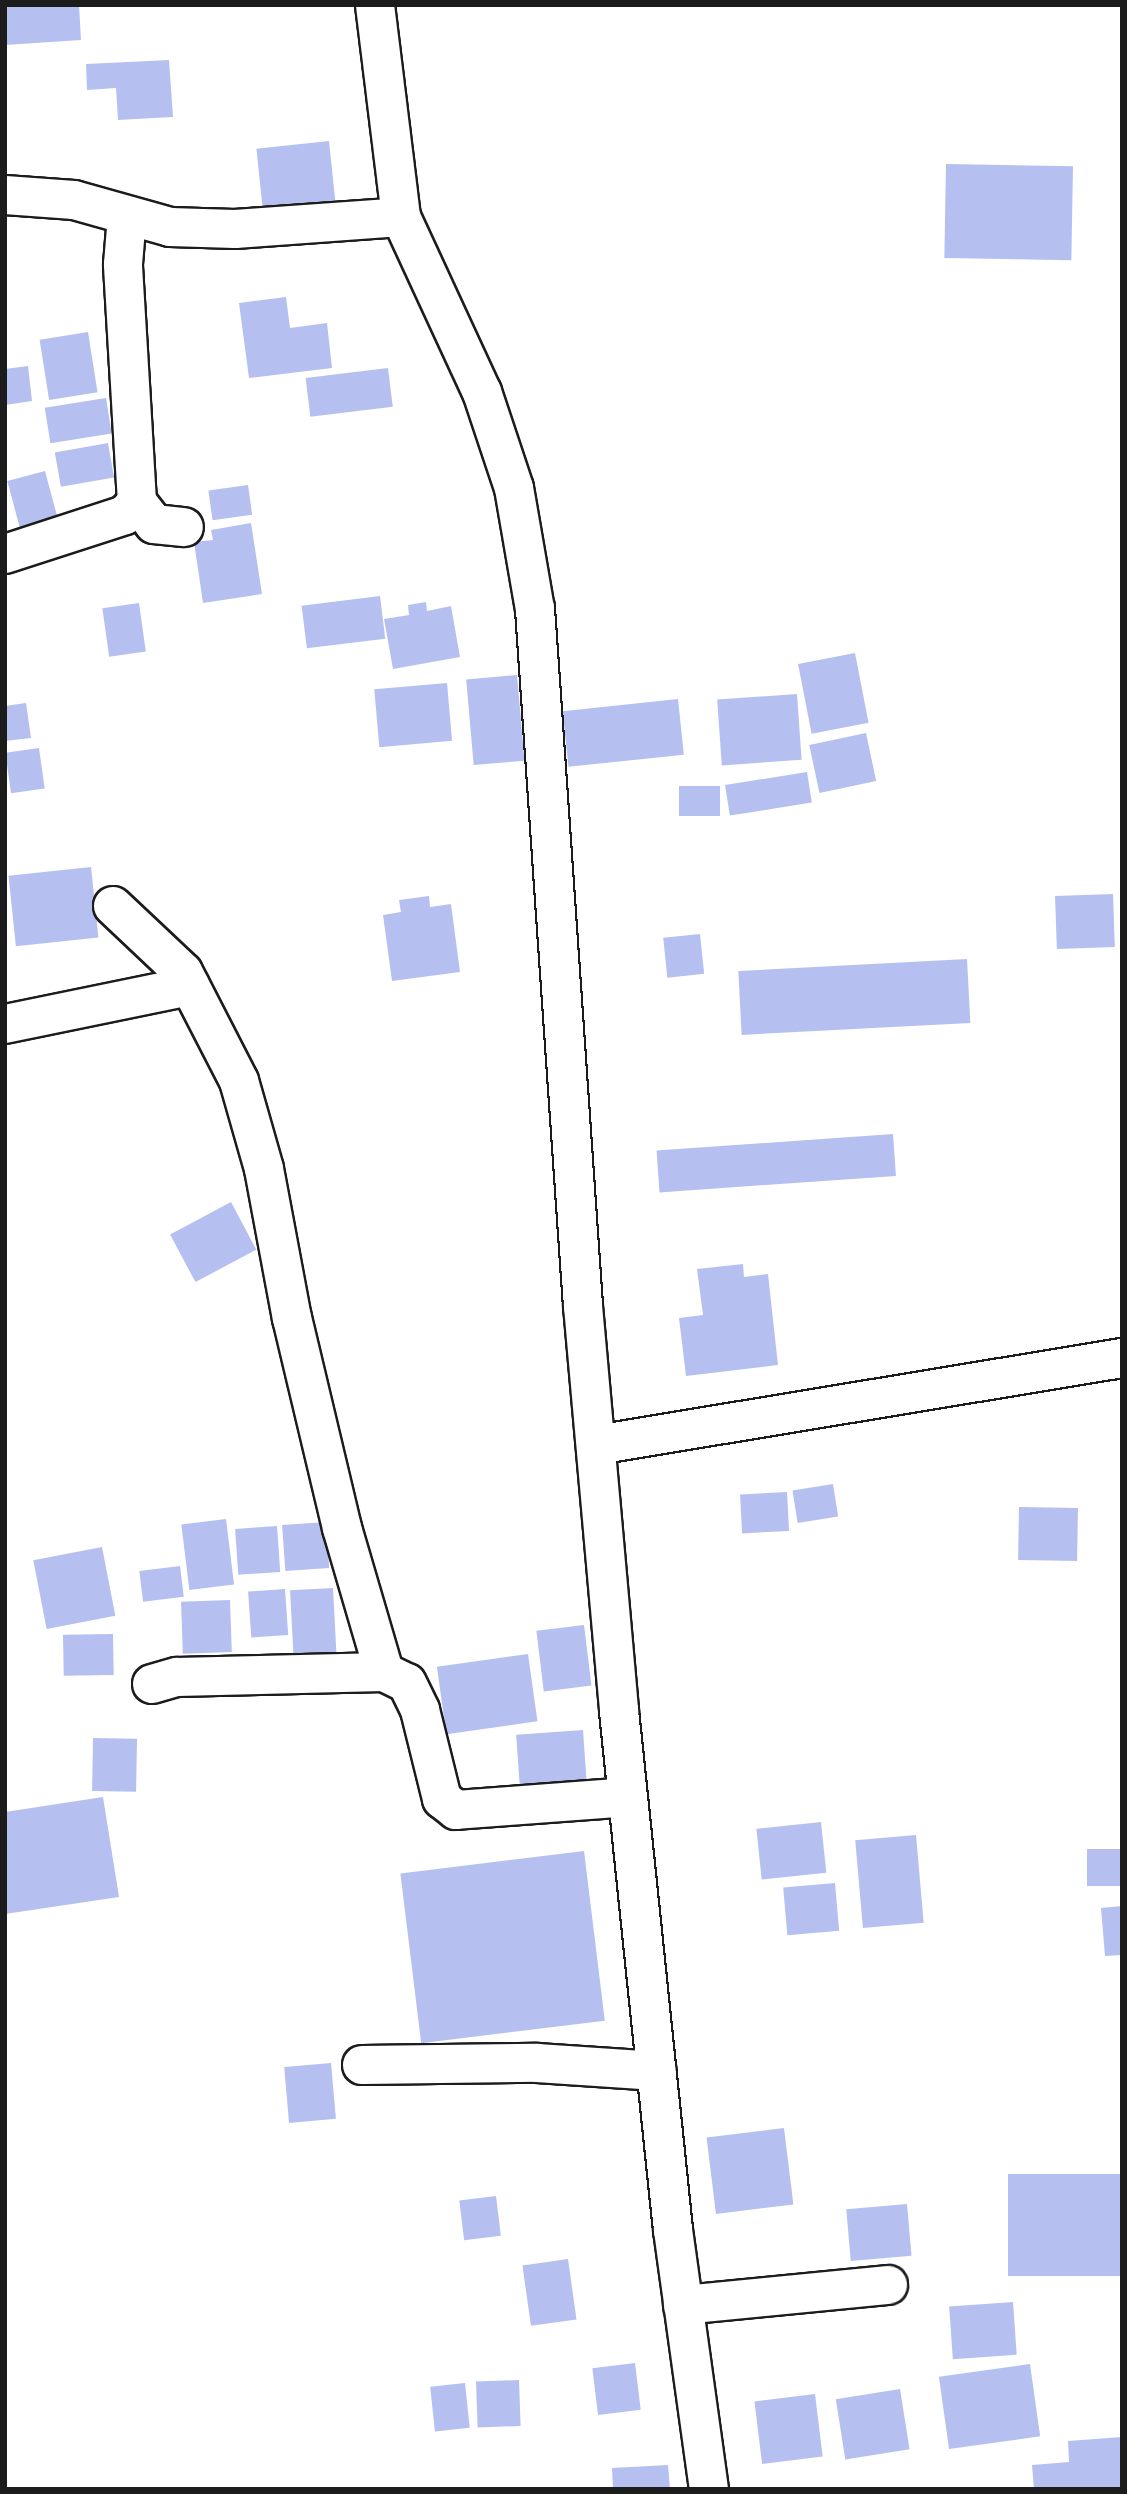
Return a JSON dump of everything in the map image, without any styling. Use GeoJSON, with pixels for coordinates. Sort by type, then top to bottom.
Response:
{"type":"FeatureCollection","features":[{"type":"Feature","properties":{"kind":"street"},"geometry":{"type":"LineString","coordinates":[[375,5],[401,216],[482,393],[514,488],[535,609],[596,1445],[628,1797],[683,2305],[709,2489]]}},
{"type":"Feature","properties":{"kind":"street"},"geometry":{"type":"LineString","coordinates":[[5,195],[74,200],[170,227],[235,229],[401,216]]}},
{"type":"Feature","properties":{"kind":"street"},"geometry":{"type":"LineString","coordinates":[[127,216],[123,264],[137,502],[154,524],[184,527]]}},
{"type":"Feature","properties":{"kind":"street"},"geometry":{"type":"LineString","coordinates":[[5,554],[125,515],[137,502]]}},
{"type":"Feature","properties":{"kind":"street"},"geometry":{"type":"LineString","coordinates":[[113,906],[183,972],[239,1081],[264,1169],[292,1318],[384,1672]]}},
{"type":"Feature","properties":{"kind":"street"},"geometry":{"type":"LineString","coordinates":[[5,1024],[190,986]]}},
{"type":"Feature","properties":{"kind":"street"},"geometry":{"type":"LineString","coordinates":[[596,1445],[1122,1358]]}},
{"type":"Feature","properties":{"kind":"street"},"geometry":{"type":"LineString","coordinates":[[152,1684],[177,1678],[384,1672],[407,1683],[420,1710],[442,1799],[456,1810],[628,1797]]}},
{"type":"Feature","properties":{"kind":"street"},"geometry":{"type":"LineString","coordinates":[[362,2065],[537,2063],[657,2071]]}},
{"type":"Feature","properties":{"kind":"street"},"geometry":{"type":"LineString","coordinates":[[683,2305],[888,2285]]}},
{"type":"Feature","properties":{"kind":"building"},"geometry":{"type":"Polygon","coordinates":[[[5,5],[79,5],[81,40],[5,45],[5,5]]]}},
{"type":"Feature","properties":{"kind":"building"},"geometry":{"type":"Polygon","coordinates":[[[169,60],[173,117],[118,120],[116,88],[87,90],[86,64],[169,60]]]}},
{"type":"Feature","properties":{"kind":"building"},"geometry":{"type":"Polygon","coordinates":[[[329,141],[335,203],[263,210],[256,149],[329,141]]]}},
{"type":"Feature","properties":{"kind":"building"},"geometry":{"type":"Polygon","coordinates":[[[946,164],[1073,166],[1071,260],[944,258],[946,164]]]}},
{"type":"Feature","properties":{"kind":"building"},"geometry":{"type":"Polygon","coordinates":[[[286,297],[290,328],[327,323],[332,368],[249,378],[239,303],[286,297]]]}},
{"type":"Feature","properties":{"kind":"building"},"geometry":{"type":"Polygon","coordinates":[[[88,332],[98,392],[49,400],[40,340],[88,332]]]}},
{"type":"Feature","properties":{"kind":"building"},"geometry":{"type":"Polygon","coordinates":[[[28,366],[32,401],[5,405],[5,369],[28,366]]]}},
{"type":"Feature","properties":{"kind":"building"},"geometry":{"type":"Polygon","coordinates":[[[388,368],[393,407],[310,417],[306,378],[388,368]]]}},
{"type":"Feature","properties":{"kind":"building"},"geometry":{"type":"Polygon","coordinates":[[[106,398],[112,434],[50,443],[45,408],[106,398]]]}},
{"type":"Feature","properties":{"kind":"building"},"geometry":{"type":"Polygon","coordinates":[[[108,443],[114,477],[61,487],[55,452],[108,443]]]}},
{"type":"Feature","properties":{"kind":"building"},"geometry":{"type":"Polygon","coordinates":[[[45,471],[58,518],[20,528],[7,481],[45,471]]]}},
{"type":"Feature","properties":{"kind":"building"},"geometry":{"type":"Polygon","coordinates":[[[248,485],[252,515],[213,520],[208,491],[248,485]]]}},
{"type":"Feature","properties":{"kind":"building"},"geometry":{"type":"Polygon","coordinates":[[[251,523],[262,594],[203,603],[194,542],[213,540],[211,530],[251,523]]]}},
{"type":"Feature","properties":{"kind":"building"},"geometry":{"type":"Polygon","coordinates":[[[380,596],[385,639],[307,648],[302,606],[380,596]]]}},
{"type":"Feature","properties":{"kind":"building"},"geometry":{"type":"Polygon","coordinates":[[[426,602],[427,611],[451,606],[460,657],[393,669],[384,619],[409,615],[408,605],[426,602]]]}},
{"type":"Feature","properties":{"kind":"building"},"geometry":{"type":"Polygon","coordinates":[[[139,603],[146,652],[109,657],[102,608],[139,603]]]}},
{"type":"Feature","properties":{"kind":"building"},"geometry":{"type":"Polygon","coordinates":[[[855,653],[869,723],[812,734],[798,664],[855,653]]]}},
{"type":"Feature","properties":{"kind":"building"},"geometry":{"type":"Polygon","coordinates":[[[517,675],[524,761],[474,765],[466,679],[517,675]]]}},
{"type":"Feature","properties":{"kind":"building"},"geometry":{"type":"Polygon","coordinates":[[[447,683],[452,741],[379,747],[374,689],[447,683]]]}},
{"type":"Feature","properties":{"kind":"building"},"geometry":{"type":"Polygon","coordinates":[[[797,694],[802,760],[722,765],[717,700],[797,694]]]}},
{"type":"Feature","properties":{"kind":"building"},"geometry":{"type":"Polygon","coordinates":[[[678,699],[684,755],[568,767],[563,711],[678,699]]]}},
{"type":"Feature","properties":{"kind":"building"},"geometry":{"type":"Polygon","coordinates":[[[26,703],[31,738],[5,741],[5,706],[26,703]]]}},
{"type":"Feature","properties":{"kind":"building"},"geometry":{"type":"Polygon","coordinates":[[[866,733],[876,781],[819,793],[809,745],[866,733]]]}},
{"type":"Feature","properties":{"kind":"building"},"geometry":{"type":"Polygon","coordinates":[[[39,748],[45,789],[11,793],[5,753],[39,748]]]}},
{"type":"Feature","properties":{"kind":"building"},"geometry":{"type":"Polygon","coordinates":[[[807,772],[812,803],[730,816],[725,785],[807,772]]]}},
{"type":"Feature","properties":{"kind":"building"},"geometry":{"type":"Polygon","coordinates":[[[679,786],[720,786],[720,816],[679,816],[679,786]]]}},
{"type":"Feature","properties":{"kind":"building"},"geometry":{"type":"Polygon","coordinates":[[[91,867],[98,938],[16,946],[8,876],[91,867]]]}},
{"type":"Feature","properties":{"kind":"building"},"geometry":{"type":"Polygon","coordinates":[[[1113,894],[1115,947],[1057,949],[1055,896],[1113,894]]]}},
{"type":"Feature","properties":{"kind":"building"},"geometry":{"type":"Polygon","coordinates":[[[429,896],[430,907],[451,904],[460,972],[392,981],[383,915],[401,912],[399,900],[429,896]]]}},
{"type":"Feature","properties":{"kind":"building"},"geometry":{"type":"Polygon","coordinates":[[[700,934],[704,974],[667,978],[663,938],[700,934]]]}},
{"type":"Feature","properties":{"kind":"building"},"geometry":{"type":"Polygon","coordinates":[[[967,959],[970,1023],[742,1035],[738,971],[967,959]]]}},
{"type":"Feature","properties":{"kind":"building"},"geometry":{"type":"Polygon","coordinates":[[[893,1134],[896,1176],[660,1192],[657,1151],[893,1134]]]}},
{"type":"Feature","properties":{"kind":"building"},"geometry":{"type":"Polygon","coordinates":[[[231,1202],[256,1250],[195,1282],[170,1234],[231,1202]]]}},
{"type":"Feature","properties":{"kind":"building"},"geometry":{"type":"Polygon","coordinates":[[[743,1264],[744,1277],[768,1274],[778,1365],[686,1376],[679,1318],[703,1315],[697,1269],[743,1264]]]}},
{"type":"Feature","properties":{"kind":"building"},"geometry":{"type":"Polygon","coordinates":[[[833,1484],[838,1517],[798,1523],[793,1490],[833,1484]]]}},
{"type":"Feature","properties":{"kind":"building"},"geometry":{"type":"Polygon","coordinates":[[[787,1492],[789,1531],[742,1533],[740,1494],[787,1492]]]}},
{"type":"Feature","properties":{"kind":"building"},"geometry":{"type":"Polygon","coordinates":[[[1019,1507],[1078,1508],[1077,1561],[1018,1560],[1019,1507]]]}},
{"type":"Feature","properties":{"kind":"building"},"geometry":{"type":"Polygon","coordinates":[[[226,1519],[234,1585],[189,1590],[181,1524],[226,1519]]]}},
{"type":"Feature","properties":{"kind":"building"},"geometry":{"type":"Polygon","coordinates":[[[326,1522],[329,1568],[285,1571],[282,1525],[326,1522]]]}},
{"type":"Feature","properties":{"kind":"building"},"geometry":{"type":"Polygon","coordinates":[[[277,1526],[280,1572],[238,1575],[235,1529],[277,1526]]]}},
{"type":"Feature","properties":{"kind":"building"},"geometry":{"type":"Polygon","coordinates":[[[102,1547],[115,1616],[47,1629],[33,1560],[102,1547]]]}},
{"type":"Feature","properties":{"kind":"building"},"geometry":{"type":"Polygon","coordinates":[[[180,1566],[184,1597],[143,1602],[139,1571],[180,1566]]]}},
{"type":"Feature","properties":{"kind":"building"},"geometry":{"type":"Polygon","coordinates":[[[333,1588],[337,1656],[294,1658],[290,1590],[333,1588]]]}},
{"type":"Feature","properties":{"kind":"building"},"geometry":{"type":"Polygon","coordinates":[[[285,1589],[288,1635],[251,1637],[248,1592],[285,1589]]]}},
{"type":"Feature","properties":{"kind":"building"},"geometry":{"type":"Polygon","coordinates":[[[230,1600],[232,1652],[183,1654],[181,1602],[230,1600]]]}},
{"type":"Feature","properties":{"kind":"building"},"geometry":{"type":"Polygon","coordinates":[[[584,1625],[591,1686],[544,1691],[536,1631],[584,1625]]]}},
{"type":"Feature","properties":{"kind":"building"},"geometry":{"type":"Polygon","coordinates":[[[113,1634],[114,1675],[64,1676],[63,1635],[113,1634]]]}},
{"type":"Feature","properties":{"kind":"building"},"geometry":{"type":"Polygon","coordinates":[[[528,1654],[537,1721],[446,1734],[437,1667],[528,1654]]]}},
{"type":"Feature","properties":{"kind":"building"},"geometry":{"type":"Polygon","coordinates":[[[583,1730],[588,1797],[521,1802],[516,1735],[583,1730]]]}},
{"type":"Feature","properties":{"kind":"building"},"geometry":{"type":"Polygon","coordinates":[[[93,1738],[137,1739],[136,1792],[92,1791],[93,1738]]]}},
{"type":"Feature","properties":{"kind":"building"},"geometry":{"type":"Polygon","coordinates":[[[103,1797],[119,1897],[5,1914],[5,1812],[103,1797]]]}},
{"type":"Feature","properties":{"kind":"building"},"geometry":{"type":"Polygon","coordinates":[[[821,1822],[826,1873],[762,1880],[756,1829],[821,1822]]]}},
{"type":"Feature","properties":{"kind":"building"},"geometry":{"type":"Polygon","coordinates":[[[916,1835],[924,1923],[863,1928],[855,1840],[916,1835]]]}},
{"type":"Feature","properties":{"kind":"building"},"geometry":{"type":"Polygon","coordinates":[[[1087,1849],[1122,1849],[1122,1886],[1087,1886],[1087,1849]]]}},
{"type":"Feature","properties":{"kind":"building"},"geometry":{"type":"Polygon","coordinates":[[[584,1851],[605,2021],[421,2043],[400,1874],[584,1851]]]}},
{"type":"Feature","properties":{"kind":"building"},"geometry":{"type":"Polygon","coordinates":[[[835,1883],[839,1931],[787,1935],[783,1888],[835,1883]]]}},
{"type":"Feature","properties":{"kind":"building"},"geometry":{"type":"Polygon","coordinates":[[[1122,1906],[1122,1955],[1105,1956],[1101,1908],[1122,1906]]]}},
{"type":"Feature","properties":{"kind":"building"},"geometry":{"type":"Polygon","coordinates":[[[331,2063],[336,2119],[289,2123],[284,2067],[331,2063]]]}},
{"type":"Feature","properties":{"kind":"building"},"geometry":{"type":"Polygon","coordinates":[[[784,2128],[793,2204],[716,2214],[707,2138],[784,2128]]]}},
{"type":"Feature","properties":{"kind":"building"},"geometry":{"type":"Polygon","coordinates":[[[1008,2174],[1122,2174],[1122,2276],[1008,2276],[1008,2174]]]}},
{"type":"Feature","properties":{"kind":"building"},"geometry":{"type":"Polygon","coordinates":[[[496,2196],[501,2236],[464,2240],[459,2201],[496,2196]]]}},
{"type":"Feature","properties":{"kind":"building"},"geometry":{"type":"Polygon","coordinates":[[[907,2204],[912,2256],[851,2261],[846,2209],[907,2204]]]}},
{"type":"Feature","properties":{"kind":"building"},"geometry":{"type":"Polygon","coordinates":[[[568,2259],[576,2319],[531,2326],[522,2265],[568,2259]]]}},
{"type":"Feature","properties":{"kind":"building"},"geometry":{"type":"Polygon","coordinates":[[[1013,2302],[1017,2355],[953,2359],[949,2306],[1013,2302]]]}},
{"type":"Feature","properties":{"kind":"building"},"geometry":{"type":"Polygon","coordinates":[[[635,2363],[641,2410],[598,2415],[592,2368],[635,2363]]]}},
{"type":"Feature","properties":{"kind":"building"},"geometry":{"type":"Polygon","coordinates":[[[1030,2364],[1040,2436],[949,2449],[939,2377],[1030,2364]]]}},
{"type":"Feature","properties":{"kind":"building"},"geometry":{"type":"Polygon","coordinates":[[[519,2380],[521,2426],[478,2427],[476,2382],[519,2380]]]}},
{"type":"Feature","properties":{"kind":"building"},"geometry":{"type":"Polygon","coordinates":[[[465,2383],[470,2428],[435,2431],[430,2387],[465,2383]]]}},
{"type":"Feature","properties":{"kind":"building"},"geometry":{"type":"Polygon","coordinates":[[[900,2389],[910,2449],[845,2459],[836,2399],[900,2389]]]}},
{"type":"Feature","properties":{"kind":"building"},"geometry":{"type":"Polygon","coordinates":[[[815,2394],[823,2457],[762,2464],[754,2401],[815,2394]]]}},
{"type":"Feature","properties":{"kind":"building"},"geometry":{"type":"Polygon","coordinates":[[[1122,2437],[1122,2489],[1034,2489],[1032,2465],[1069,2462],[1068,2441],[1122,2437]]]}},
{"type":"Feature","properties":{"kind":"building"},"geometry":{"type":"Polygon","coordinates":[[[668,2465],[670,2489],[613,2489],[612,2468],[668,2465]]]}}]}
